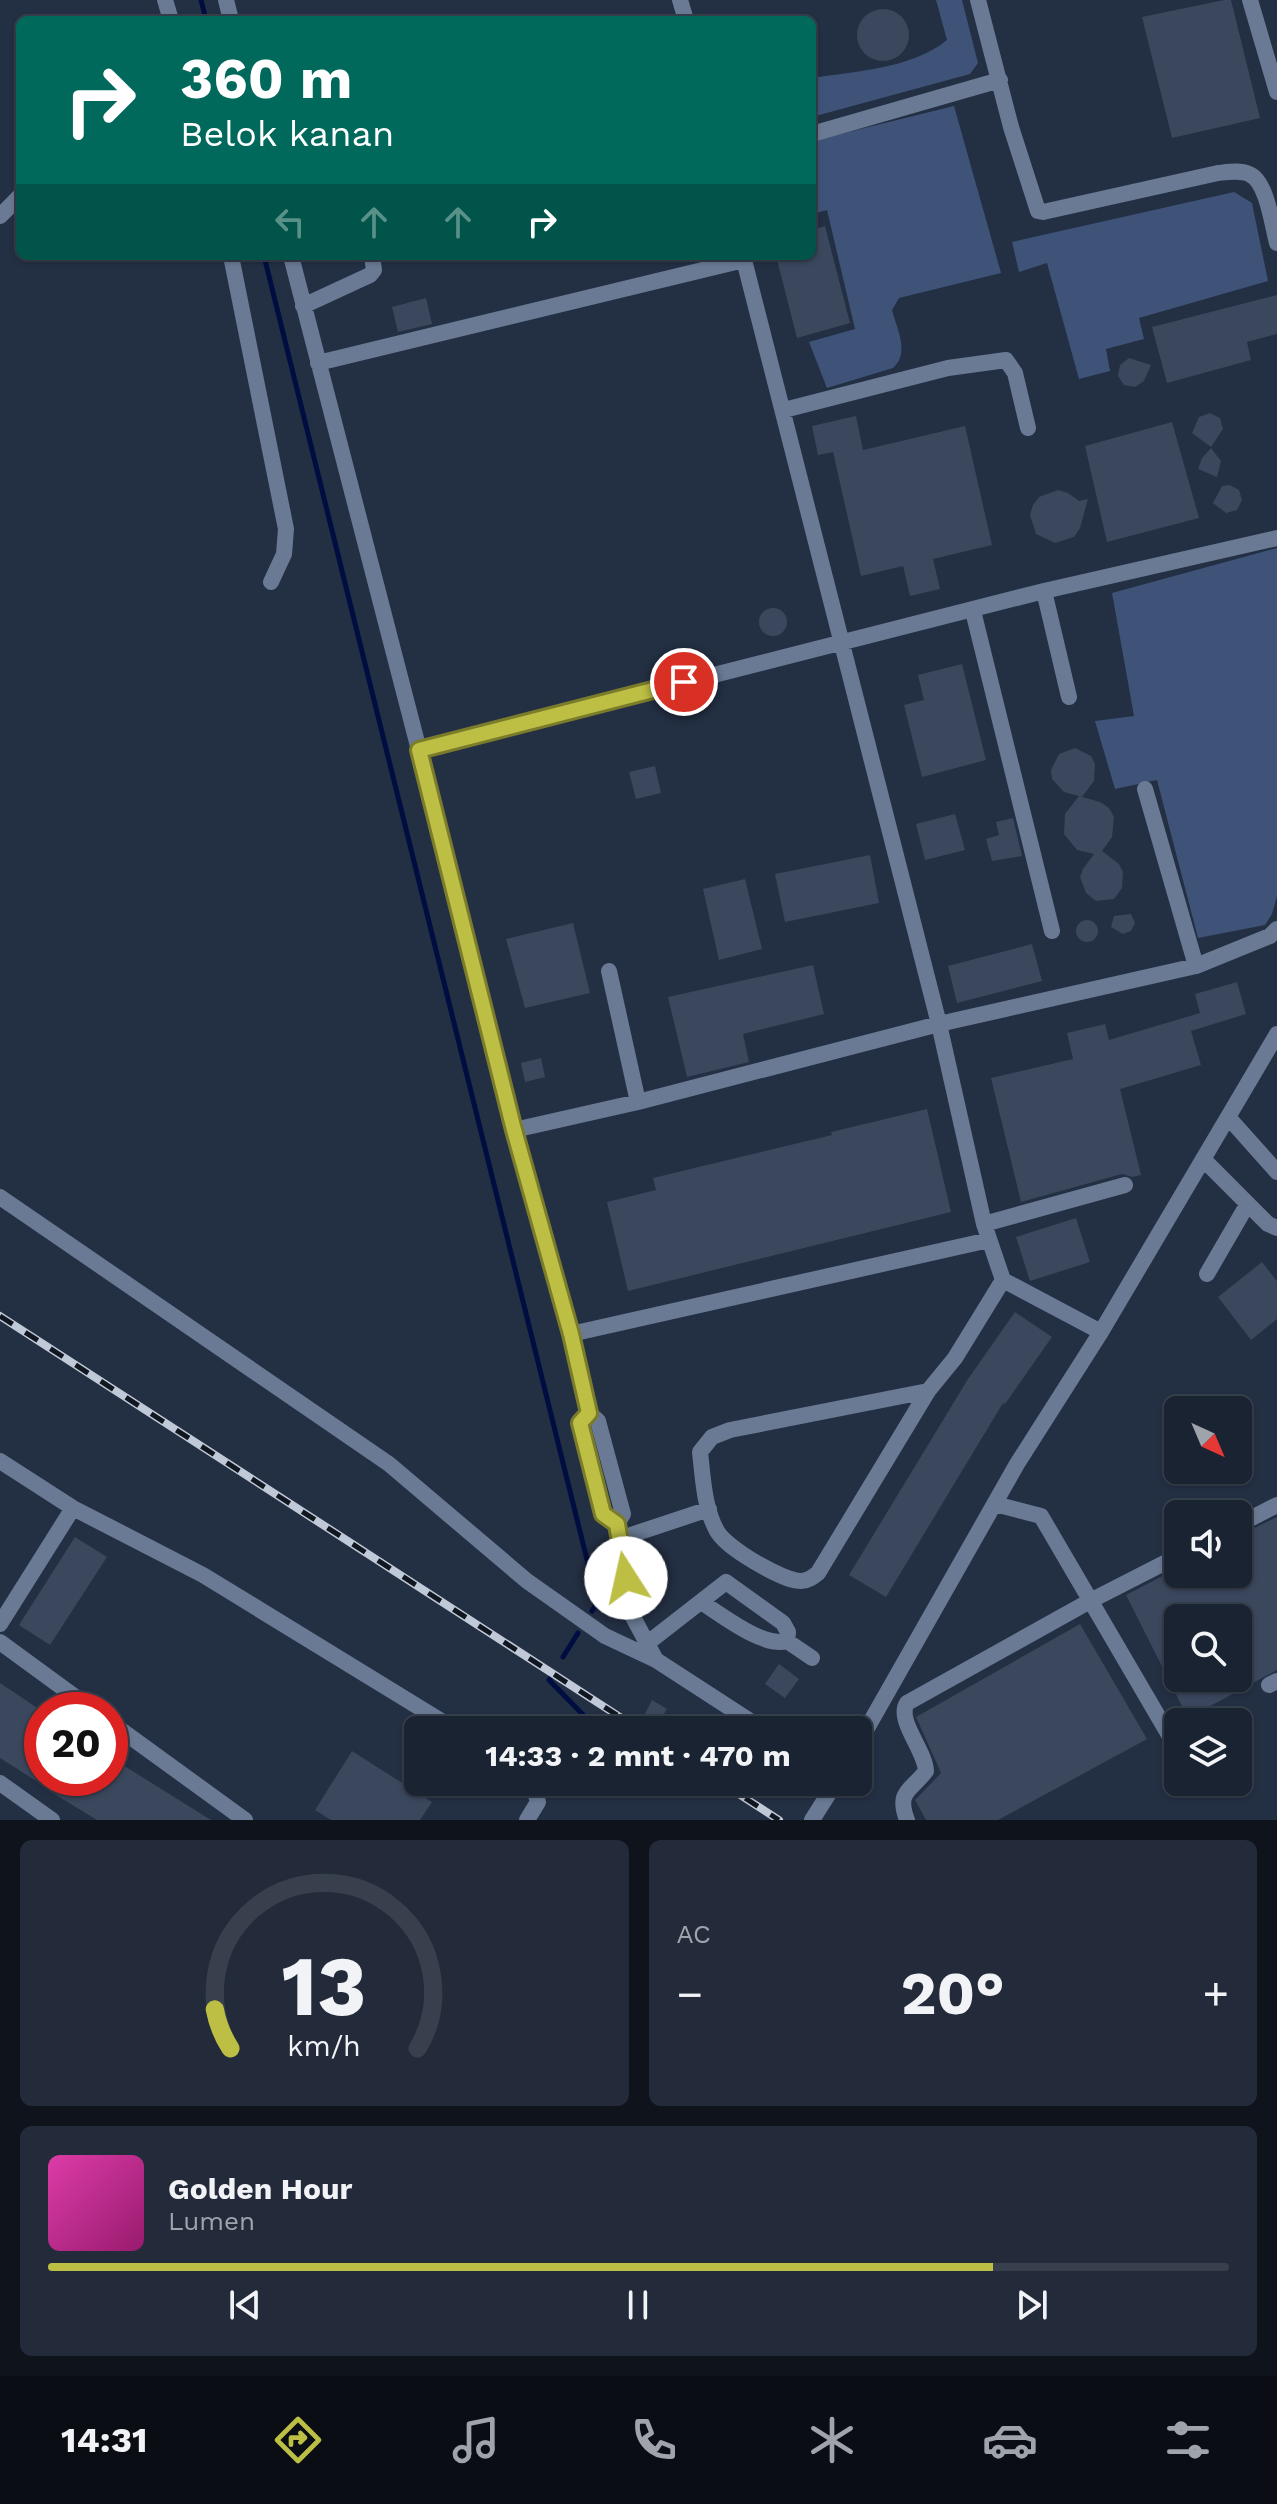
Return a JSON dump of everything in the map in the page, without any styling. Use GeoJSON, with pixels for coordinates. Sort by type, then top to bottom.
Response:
{"type":"FeatureCollection","features":[{"type":"Feature","properties":{"kind":"street"},"geometry":{"type":"LineString","coordinates":[[978,0],[1011,127],[1038,211],[1239,171],[1250,174],[1263,188],[1277,243]]}},
{"type":"Feature","properties":{"kind":"street"},"geometry":{"type":"LineString","coordinates":[[1250,0],[1277,92]]}},
{"type":"Feature","properties":{"kind":"street"},"geometry":{"type":"LineString","coordinates":[[816,133],[1000,80]]}},
{"type":"Feature","properties":{"kind":"street"},"geometry":{"type":"LineString","coordinates":[[0,216],[16,200]]}},
{"type":"Feature","properties":{"kind":"street"},"geometry":{"type":"LineString","coordinates":[[232,260],[286,529],[284,554],[271,582]]}},
{"type":"Feature","properties":{"kind":"street"},"geometry":{"type":"LineString","coordinates":[[292,260],[514,1130],[571,1334],[589,1413],[580,1423],[603,1514],[618,1532],[633,1617],[642,1648]]}},
{"type":"Feature","properties":{"kind":"street"},"geometry":{"type":"LineString","coordinates":[[303,306],[370,275],[374,270],[373,260]]}},
{"type":"Feature","properties":{"kind":"street"},"geometry":{"type":"LineString","coordinates":[[318,363],[736,260]]}},
{"type":"Feature","properties":{"kind":"street"},"geometry":{"type":"LineString","coordinates":[[745,260],[939,1024],[987,1232],[1003,1280],[1101,1332]]}},
{"type":"Feature","properties":{"kind":"street"},"geometry":{"type":"LineString","coordinates":[[784,410],[948,368],[1006,360],[1015,373],[1028,428]]}},
{"type":"Feature","properties":{"kind":"street"},"geometry":{"type":"LineString","coordinates":[[419,750],[1044,591],[1277,538]]}},
{"type":"Feature","properties":{"kind":"street"},"geometry":{"type":"LineString","coordinates":[[1044,591],[1069,697]]}},
{"type":"Feature","properties":{"kind":"street"},"geometry":{"type":"LineString","coordinates":[[973,611],[1052,931]]}},
{"type":"Feature","properties":{"kind":"street"},"geometry":{"type":"LineString","coordinates":[[1145,789],[1196,966]]}},
{"type":"Feature","properties":{"kind":"street"},"geometry":{"type":"LineString","coordinates":[[514,1130],[638,1102],[939,1024],[1196,966],[1270,936],[1277,929]]}},
{"type":"Feature","properties":{"kind":"street"},"geometry":{"type":"LineString","coordinates":[[609,971],[638,1102]]}},
{"type":"Feature","properties":{"kind":"street"},"geometry":{"type":"LineString","coordinates":[[872,1719],[1017,1464],[1101,1332],[1277,1034]]}},
{"type":"Feature","properties":{"kind":"street"},"geometry":{"type":"LineString","coordinates":[[1228,1117],[1277,1172]]}},
{"type":"Feature","properties":{"kind":"street"},"geometry":{"type":"LineString","coordinates":[[1203,1159],[1247,1205],[1277,1228]]}},
{"type":"Feature","properties":{"kind":"street"},"geometry":{"type":"LineString","coordinates":[[571,1334],[987,1232],[1125,1185]]}},
{"type":"Feature","properties":{"kind":"street"},"geometry":{"type":"LineString","coordinates":[[0,1197],[355,1439],[527,1581],[605,1636],[642,1648],[742,1716]]}},
{"type":"Feature","properties":{"kind":"street"},"geometry":{"type":"LineString","coordinates":[[1207,1274],[1247,1205]]}},
{"type":"Feature","properties":{"kind":"street"},"geometry":{"type":"LineString","coordinates":[[928,1391],[730,1430],[712,1437],[700,1452],[709,1509],[717,1532],[750,1560],[799,1581],[808,1580],[818,1573],[928,1391],[955,1358],[1003,1280]]}},
{"type":"Feature","properties":{"kind":"street"},"geometry":{"type":"LineString","coordinates":[[0,1461],[73,1508],[203,1575],[433,1716]]}},
{"type":"Feature","properties":{"kind":"street"},"geometry":{"type":"LineString","coordinates":[[995,1504],[1041,1516],[1164,1726]]}},
{"type":"Feature","properties":{"kind":"street"},"geometry":{"type":"LineString","coordinates":[[1252,1518],[1277,1505]]}},
{"type":"Feature","properties":{"kind":"street"},"geometry":{"type":"LineString","coordinates":[[0,1624],[73,1508]]}},
{"type":"Feature","properties":{"kind":"street"},"geometry":{"type":"LineString","coordinates":[[618,1532],[709,1509]]}},
{"type":"Feature","properties":{"kind":"street"},"geometry":{"type":"LineString","coordinates":[[907,1820],[903,1796],[926,1771],[923,1755],[904,1718],[907,1703],[1088,1597],[1164,1562]]}},
{"type":"Feature","properties":{"kind":"street"},"geometry":{"type":"LineString","coordinates":[[642,1648],[722,1584],[730,1583],[783,1623],[788,1632],[787,1641]]}},
{"type":"Feature","properties":{"kind":"street"},"geometry":{"type":"LineString","coordinates":[[701,1602],[765,1641],[787,1641],[812,1658]]}},
{"type":"Feature","properties":{"kind":"street"},"geometry":{"type":"LineString","coordinates":[[0,1642],[68,1692]]}},
{"type":"Feature","properties":{"kind":"street"},"geometry":{"type":"LineString","coordinates":[[128,1735],[245,1820]]}},
{"type":"Feature","properties":{"kind":"street"},"geometry":{"type":"LineString","coordinates":[[0,1783],[52,1820]]}},
{"type":"Feature","properties":{"kind":"street"},"geometry":{"type":"LineString","coordinates":[[527,1820],[538,1802],[536,1796]]}},
{"type":"Feature","properties":{"kind":"street"},"geometry":{"type":"LineString","coordinates":[[812,1820],[829,1796]]}},
{"type":"Feature","properties":{"kind":"street"},"geometry":{"type":"LineString","coordinates":[[822,1820],[826,1801]]}},
{"type":"Feature","properties":{"kind":"shaded area"},"geometry":{"type":"Polygon","coordinates":[[[936,0],[962,0],[978,63],[970,74],[816,116],[816,77],[900,63],[933,50],[947,40],[936,0]]]}},
{"type":"Feature","properties":{"kind":"shaded area"},"geometry":{"type":"Polygon","coordinates":[[[954,106],[1001,273],[899,298],[892,310],[901,340],[898,362],[893,368],[827,388],[809,342],[855,329],[827,210],[816,213],[816,140],[954,106]]]}},
{"type":"Feature","properties":{"kind":"shaded area"},"geometry":{"type":"Polygon","coordinates":[[[1234,192],[1252,203],[1268,281],[1139,318],[1144,339],[1106,349],[1110,371],[1079,379],[1047,263],[1019,272],[1012,242],[1234,192]]]}},
{"type":"Feature","properties":{"kind":"shaded area"},"geometry":{"type":"Polygon","coordinates":[[[1277,548],[1277,896],[1265,925],[1198,938],[1157,780],[1115,789],[1095,721],[1134,716],[1112,593],[1277,548]]]}},
{"type":"Feature","properties":{"kind":"building"},"geometry":{"type":"Polygon","coordinates":[[[1231,0],[1260,118],[1172,138],[1142,17],[1231,0]]]}},
{"type":"Feature","properties":{"kind":"building"},"geometry":{"type":"Polygon","coordinates":[[[883,9],[901,17],[909,35],[901,53],[883,61],[865,53],[857,35],[865,17],[883,9]]]}},
{"type":"Feature","properties":{"kind":"building"},"geometry":{"type":"Polygon","coordinates":[[[825,226],[850,323],[797,338],[777,260],[816,260],[816,229],[825,226]]]}},
{"type":"Feature","properties":{"kind":"building"},"geometry":{"type":"Polygon","coordinates":[[[1277,295],[1277,334],[1247,342],[1251,360],[1167,383],[1152,327],[1277,295]]]}},
{"type":"Feature","properties":{"kind":"building"},"geometry":{"type":"Polygon","coordinates":[[[426,298],[432,324],[398,332],[392,307],[426,298]]]}},
{"type":"Feature","properties":{"kind":"building"},"geometry":{"type":"Polygon","coordinates":[[[1129,358],[1151,365],[1144,381],[1135,387],[1124,385],[1118,376],[1120,365],[1129,358]]]}},
{"type":"Feature","properties":{"kind":"building"},"geometry":{"type":"Polygon","coordinates":[[[1210,413],[1220,418],[1223,429],[1211,447],[1192,433],[1199,417],[1210,413]]]}},
{"type":"Feature","properties":{"kind":"building"},"geometry":{"type":"Polygon","coordinates":[[[856,416],[863,450],[965,426],[992,545],[933,559],[940,589],[910,596],[903,566],[861,576],[833,452],[818,455],[812,426],[856,416]]]}},
{"type":"Feature","properties":{"kind":"building"},"geometry":{"type":"Polygon","coordinates":[[[1172,422],[1199,518],[1107,542],[1085,446],[1172,422]]]}},
{"type":"Feature","properties":{"kind":"building"},"geometry":{"type":"Polygon","coordinates":[[[1211,448],[1221,461],[1217,477],[1198,469],[1211,448]]]}},
{"type":"Feature","properties":{"kind":"building"},"geometry":{"type":"Polygon","coordinates":[[[1230,485],[1239,490],[1242,500],[1237,510],[1226,513],[1213,503],[1222,486],[1230,485]]]}},
{"type":"Feature","properties":{"kind":"building"},"geometry":{"type":"Polygon","coordinates":[[[1058,490],[1079,501],[1088,499],[1080,528],[1074,537],[1055,543],[1036,534],[1030,515],[1039,497],[1058,490]]]}},
{"type":"Feature","properties":{"kind":"building"},"geometry":{"type":"Polygon","coordinates":[[[773,608],[783,612],[787,622],[783,632],[773,636],[763,632],[759,622],[763,612],[773,608]]]}},
{"type":"Feature","properties":{"kind":"building"},"geometry":{"type":"Polygon","coordinates":[[[962,664],[986,760],[922,777],[904,705],[924,700],[918,675],[962,664]]]}},
{"type":"Feature","properties":{"kind":"building"},"geometry":{"type":"Polygon","coordinates":[[[1075,748],[1091,756],[1095,764],[1094,781],[1082,797],[1064,792],[1052,779],[1051,770],[1059,754],[1075,748]]]}},
{"type":"Feature","properties":{"kind":"building"},"geometry":{"type":"Polygon","coordinates":[[[655,766],[661,793],[636,799],[629,772],[655,766]]]}},
{"type":"Feature","properties":{"kind":"building"},"geometry":{"type":"Polygon","coordinates":[[[1079,796],[1100,802],[1109,808],[1114,817],[1112,837],[1102,851],[1119,864],[1123,872],[1122,888],[1114,899],[1096,901],[1086,893],[1080,877],[1094,854],[1077,850],[1064,834],[1065,814],[1079,796]]]}},
{"type":"Feature","properties":{"kind":"building"},"geometry":{"type":"Polygon","coordinates":[[[955,814],[965,850],[925,860],[916,824],[955,814]]]}},
{"type":"Feature","properties":{"kind":"building"},"geometry":{"type":"Polygon","coordinates":[[[1013,818],[1022,856],[992,861],[986,839],[999,835],[996,822],[1013,818]]]}},
{"type":"Feature","properties":{"kind":"building"},"geometry":{"type":"Polygon","coordinates":[[[870,855],[879,903],[785,922],[775,874],[870,855]]]}},
{"type":"Feature","properties":{"kind":"building"},"geometry":{"type":"Polygon","coordinates":[[[745,879],[762,949],[719,960],[703,889],[745,879]]]}},
{"type":"Feature","properties":{"kind":"building"},"geometry":{"type":"Polygon","coordinates":[[[1131,914],[1135,923],[1131,931],[1123,934],[1111,927],[1114,916],[1131,914]]]}},
{"type":"Feature","properties":{"kind":"building"},"geometry":{"type":"Polygon","coordinates":[[[1083,920],[1091,920],[1098,931],[1091,942],[1083,942],[1076,935],[1076,927],[1083,920]]]}},
{"type":"Feature","properties":{"kind":"building"},"geometry":{"type":"Polygon","coordinates":[[[573,923],[590,993],[525,1008],[506,939],[573,923]]]}},
{"type":"Feature","properties":{"kind":"building"},"geometry":{"type":"Polygon","coordinates":[[[1032,944],[1042,981],[957,1003],[948,966],[1032,944]]]}},
{"type":"Feature","properties":{"kind":"building"},"geometry":{"type":"Polygon","coordinates":[[[813,965],[824,1014],[743,1034],[749,1062],[687,1077],[668,997],[813,965]]]}},
{"type":"Feature","properties":{"kind":"building"},"geometry":{"type":"Polygon","coordinates":[[[1237,982],[1246,1014],[1191,1031],[1201,1065],[1120,1089],[1141,1175],[1132,1177],[1122,1174],[1021,1202],[991,1078],[1073,1059],[1067,1033],[1105,1024],[1109,1040],[1200,1013],[1195,994],[1237,982]]]}},
{"type":"Feature","properties":{"kind":"building"},"geometry":{"type":"Polygon","coordinates":[[[541,1058],[545,1077],[525,1082],[521,1063],[541,1058]]]}},
{"type":"Feature","properties":{"kind":"building"},"geometry":{"type":"Polygon","coordinates":[[[927,1109],[951,1212],[628,1291],[607,1202],[656,1190],[653,1178],[927,1109]]]}},
{"type":"Feature","properties":{"kind":"building"},"geometry":{"type":"Polygon","coordinates":[[[1076,1218],[1090,1262],[1030,1281],[1016,1237],[1076,1218]]]}},
{"type":"Feature","properties":{"kind":"building"},"geometry":{"type":"Polygon","coordinates":[[[1262,1262],[1277,1281],[1277,1319],[1251,1340],[1218,1297],[1262,1262]]]}},
{"type":"Feature","properties":{"kind":"building"},"geometry":{"type":"Polygon","coordinates":[[[1015,1312],[1052,1337],[1003,1403],[886,1597],[849,1575],[968,1379],[1015,1312]]]}},
{"type":"Feature","properties":{"kind":"building"},"geometry":{"type":"Polygon","coordinates":[[[1277,1517],[1277,1670],[1252,1683],[1252,1604],[1164,1604],[1164,1670],[1126,1595],[1164,1575],[1164,1588],[1252,1588],[1252,1529],[1277,1517]]]}},
{"type":"Feature","properties":{"kind":"building"},"geometry":{"type":"Polygon","coordinates":[[[75,1537],[107,1557],[50,1645],[19,1625],[75,1537]]]}},
{"type":"Feature","properties":{"kind":"building"},"geometry":{"type":"Polygon","coordinates":[[[1080,1624],[1147,1739],[998,1820],[926,1820],[915,1800],[941,1773],[916,1717],[1080,1624]]]}},
{"type":"Feature","properties":{"kind":"building"},"geometry":{"type":"Polygon","coordinates":[[[779,1664],[799,1679],[785,1698],[765,1684],[779,1664]]]}},
{"type":"Feature","properties":{"kind":"building"},"geometry":{"type":"Polygon","coordinates":[[[0,1683],[24,1699],[24,1773],[0,1758],[0,1683]]]}},
{"type":"Feature","properties":{"kind":"building"},"geometry":{"type":"Polygon","coordinates":[[[1175,1692],[1236,1692],[1207,1708],[1183,1708],[1175,1692]]]}},
{"type":"Feature","properties":{"kind":"building"},"geometry":{"type":"Polygon","coordinates":[[[652,1700],[667,1709],[663,1716],[645,1714],[652,1700]]]}},
{"type":"Feature","properties":{"kind":"building"},"geometry":{"type":"Polygon","coordinates":[[[352,1751],[404,1784],[404,1796],[423,1796],[432,1802],[420,1820],[331,1820],[315,1810],[352,1751]]]}},
{"type":"Feature","properties":{"kind":"building"},"geometry":{"type":"Polygon","coordinates":[[[128,1768],[211,1820],[97,1820],[58,1796],[128,1796],[128,1768]]]}},
{"type":"Feature","properties":{"kind":"waterway"},"geometry":{"type":"LineString","coordinates":[[201,0],[205,16]]}},
{"type":"Feature","properties":{"kind":"waterway"},"geometry":{"type":"LineString","coordinates":[[265,260],[595,1592],[596,1605],[592,1611]]}},
{"type":"Feature","properties":{"kind":"waterway"},"geometry":{"type":"LineString","coordinates":[[563,1657],[578,1633]]}},
{"type":"Feature","properties":{"kind":"waterway"},"geometry":{"type":"LineString","coordinates":[[552,1676],[549,1680],[584,1716]]}},
{"type":"Feature","properties":{"kind":"railway"},"geometry":{"type":"LineString","coordinates":[[0,1316],[618,1716]]}},
{"type":"Feature","properties":{"kind":"railway"},"geometry":{"type":"LineString","coordinates":[[742,1796],[779,1820]]}},
{"type":"Feature","properties":{"kind":"route"},"geometry":{"type":"LineString","coordinates":[[626,1578],[617,1524],[603,1514],[580,1423],[589,1413],[571,1334],[514,1130],[419,750],[684,682]]}}]}
